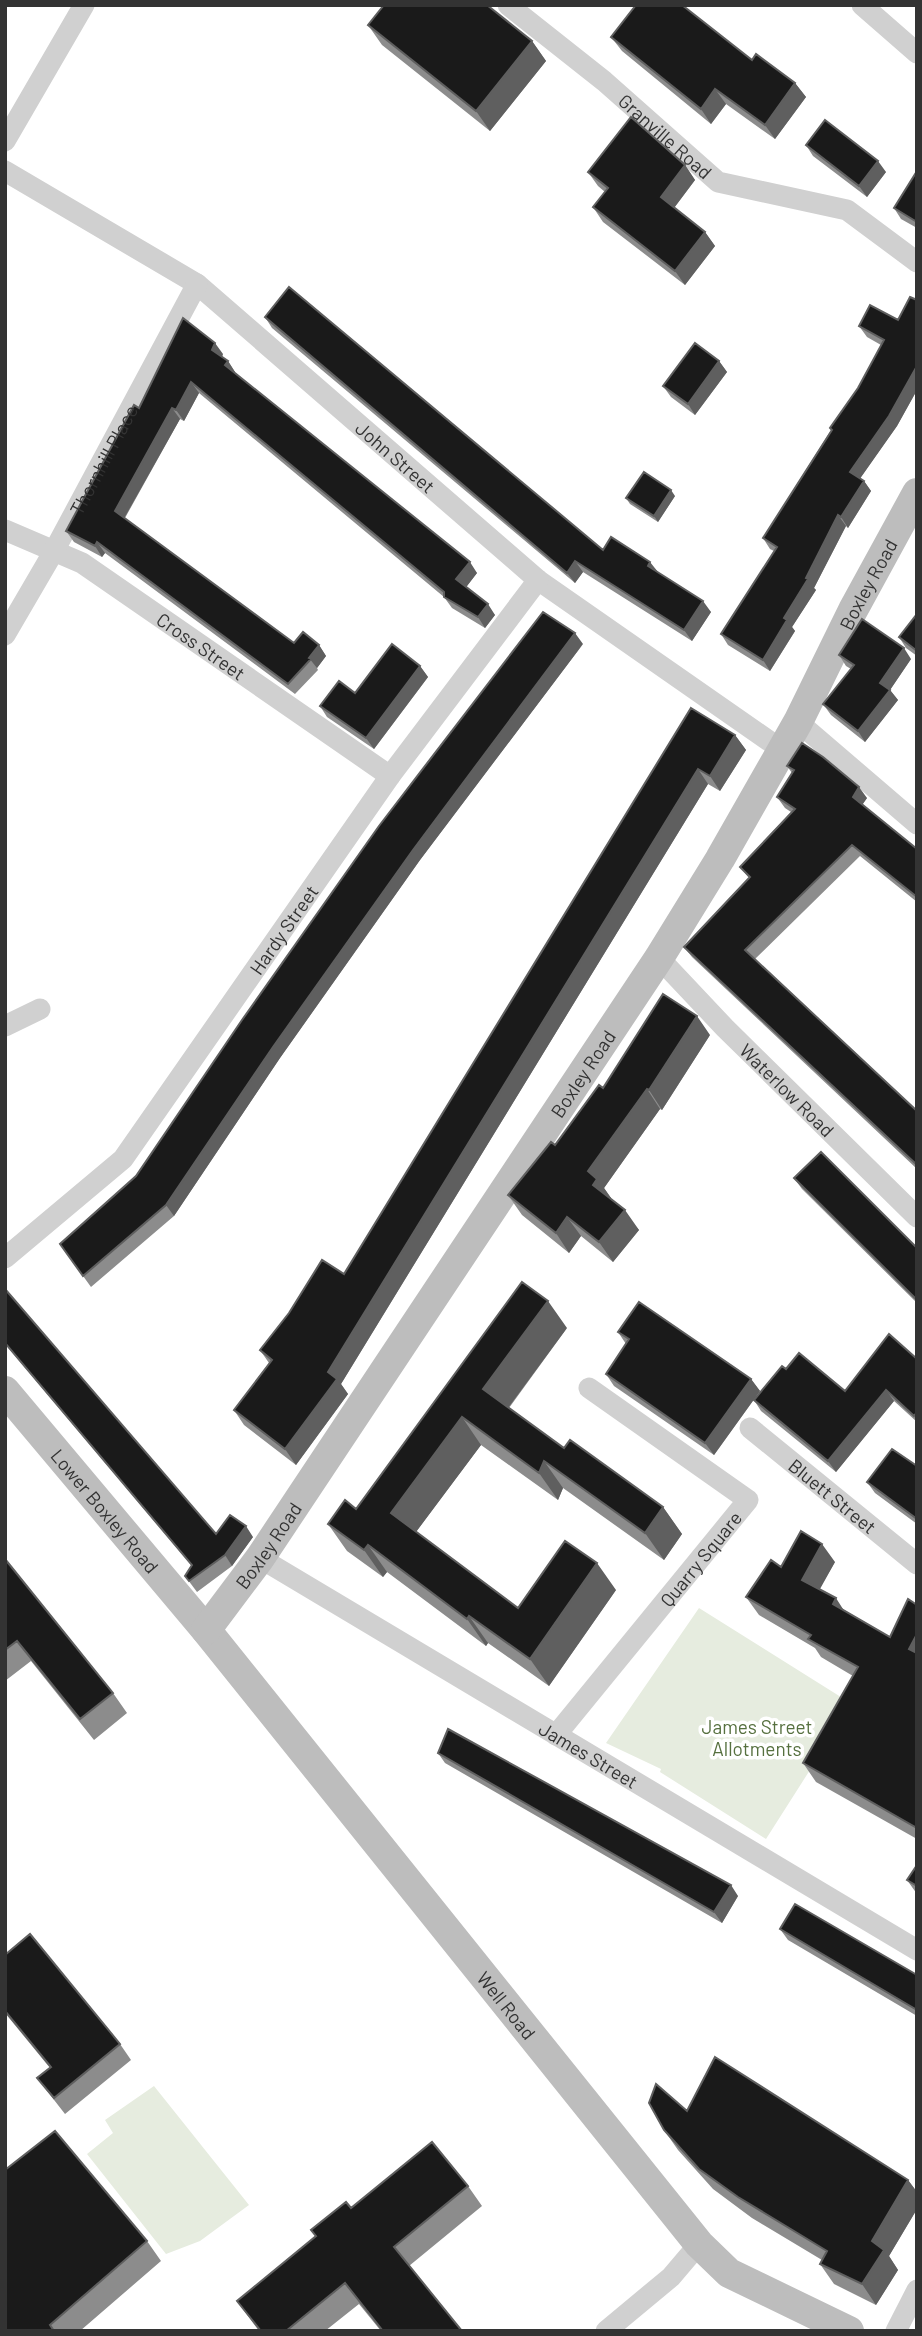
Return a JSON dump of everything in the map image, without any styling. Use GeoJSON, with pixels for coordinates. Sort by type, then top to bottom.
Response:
{"type":"FeatureCollection","features":[{"type":"Feature","properties":{"kind":"street"},"geometry":{"type":"LineString","coordinates":[[5,141],[84,5]]}},
{"type":"Feature","properties":{"kind":"street","name":"Granville Road"},"geometry":{"type":"LineString","coordinates":[[508,5],[604,81],[718,182],[847,210],[917,261]]}},
{"type":"Feature","properties":{"kind":"street"},"geometry":{"type":"LineString","coordinates":[[862,5],[917,53]]}},
{"type":"Feature","properties":{"kind":"street","name":"John Street"},"geometry":{"type":"LineString","coordinates":[[5,171],[197,284],[538,580],[782,750]]}},
{"type":"Feature","properties":{"kind":"street","name":"Thornhill Place"},"geometry":{"type":"LineString","coordinates":[[5,635],[54,551],[197,284]]}},
{"type":"Feature","properties":{"kind":"street","name":"Boxley Road"},"geometry":{"type":"LineString","coordinates":[[206,1630],[260,1558],[659,958],[720,859],[798,722],[853,610],[917,493]]}},
{"type":"Feature","properties":{"kind":"street","name":"Cross Street"},"geometry":{"type":"LineString","coordinates":[[5,530],[82,563],[390,776]]}},
{"type":"Feature","properties":{"kind":"street","name":"Hardy Street"},"geometry":{"type":"LineString","coordinates":[[5,1258],[123,1159],[390,776],[538,580]]}},
{"type":"Feature","properties":{"kind":"street"},"geometry":{"type":"LineString","coordinates":[[798,722],[917,824]]}},
{"type":"Feature","properties":{"kind":"street","name":"Waterlow Road"},"geometry":{"type":"LineString","coordinates":[[659,958],[725,1028],[917,1217]]}},
{"type":"Feature","properties":{"kind":"street"},"geometry":{"type":"LineString","coordinates":[[5,1026],[40,1009]]}},
{"type":"Feature","properties":{"kind":"street","name":"Quarry Square"},"geometry":{"type":"LineString","coordinates":[[556,1734],[748,1500],[589,1388]]}},
{"type":"Feature","properties":{"kind":"street","name":"Lower Boxley Road"},"geometry":{"type":"LineString","coordinates":[[5,1391],[206,1630]]}},
{"type":"Feature","properties":{"kind":"street","name":"Bluett Street"},"geometry":{"type":"LineString","coordinates":[[750,1428],[917,1564]]}},
{"type":"Feature","properties":{"kind":"street","name":"James Street"},"geometry":{"type":"LineString","coordinates":[[260,1558],[917,1950]]}},
{"type":"Feature","properties":{"kind":"street","name":"Well Road"},"geometry":{"type":"LineString","coordinates":[[206,1630],[699,2244],[729,2273],[849,2331]]}},
{"type":"Feature","properties":{"kind":"street"},"geometry":{"type":"LineString","coordinates":[[606,2331],[671,2277],[699,2244]]}},
{"type":"Feature","properties":{"kind":"street"},"geometry":{"type":"LineString","coordinates":[[896,2331],[917,2290]]}},
{"type":"Feature","properties":{"kind":"green space","name":"James Street Allotments"},"geometry":{"type":"Polygon","coordinates":[[[699,1608],[852,1704],[766,1839],[660,1772],[661,1769],[606,1743],[699,1608]]]}},
{"type":"Feature","properties":{"kind":"green space"},"geometry":{"type":"Polygon","coordinates":[[[154,2086],[249,2205],[200,2241],[166,2254],[87,2154],[113,2133],[105,2120],[154,2086]]]}},
{"type":"Feature","properties":{"kind":"building"},"geometry":{"type":"Polygon","coordinates":[[[384,5],[487,5],[532,41],[476,111],[368,25],[384,5]]]}},
{"type":"Feature","properties":{"kind":"building"},"geometry":{"type":"Polygon","coordinates":[[[636,5],[682,5],[752,60],[756,54],[795,83],[765,125],[715,89],[701,109],[611,37],[636,5]]]}},
{"type":"Feature","properties":{"kind":"building"},"geometry":{"type":"Polygon","coordinates":[[[631,117],[685,165],[661,197],[705,232],[675,271],[593,207],[608,188],[588,172],[631,117]]]}},
{"type":"Feature","properties":{"kind":"building"},"geometry":{"type":"Polygon","coordinates":[[[825,120],[878,161],[859,186],[806,145],[825,120]]]}},
{"type":"Feature","properties":{"kind":"building"},"geometry":{"type":"Polygon","coordinates":[[[917,171],[917,222],[894,208],[917,171]]]}},
{"type":"Feature","properties":{"kind":"building"},"geometry":{"type":"Polygon","coordinates":[[[289,287],[603,550],[611,537],[650,562],[648,566],[703,601],[684,630],[575,561],[567,573],[265,317],[289,287]]]}},
{"type":"Feature","properties":{"kind":"building"},"geometry":{"type":"Polygon","coordinates":[[[910,297],[917,300],[917,366],[889,416],[850,472],[864,481],[841,517],[838,515],[806,578],[808,579],[784,618],[787,620],[763,660],[721,634],[777,547],[763,538],[832,430],[830,428],[858,388],[884,340],[859,326],[870,305],[898,320],[910,297]]]}},
{"type":"Feature","properties":{"kind":"building"},"geometry":{"type":"Polygon","coordinates":[[[183,318],[215,343],[212,350],[228,361],[225,365],[470,562],[456,579],[488,604],[478,617],[444,597],[444,592],[191,382],[176,410],[172,408],[115,511],[294,643],[303,632],[319,645],[309,658],[311,659],[288,684],[97,542],[95,546],[66,531],[134,405],[139,408],[183,318]]]}},
{"type":"Feature","properties":{"kind":"building"},"geometry":{"type":"Polygon","coordinates":[[[695,343],[719,361],[688,404],[663,386],[695,343]]]}},
{"type":"Feature","properties":{"kind":"building"},"geometry":{"type":"Polygon","coordinates":[[[644,472],[671,490],[654,516],[626,498],[644,472]]]}},
{"type":"Feature","properties":{"kind":"building"},"geometry":{"type":"Polygon","coordinates":[[[543,612],[575,633],[413,850],[273,1047],[166,1205],[83,1276],[60,1244],[136,1176],[379,826],[543,612]]]}},
{"type":"Feature","properties":{"kind":"building"},"geometry":{"type":"Polygon","coordinates":[[[917,614],[917,651],[899,637],[917,614]]]}},
{"type":"Feature","properties":{"kind":"building"},"geometry":{"type":"Polygon","coordinates":[[[862,619],[904,648],[880,683],[890,690],[858,731],[823,704],[854,665],[839,655],[862,619]]]}},
{"type":"Feature","properties":{"kind":"building"},"geometry":{"type":"Polygon","coordinates":[[[392,644],[420,666],[366,738],[320,706],[339,681],[355,693],[392,644]]]}},
{"type":"Feature","properties":{"kind":"building"},"geometry":{"type":"Polygon","coordinates":[[[691,708],[735,735],[710,776],[698,769],[328,1372],[337,1379],[285,1449],[234,1410],[272,1360],[260,1350],[289,1313],[322,1260],[344,1274],[691,708]]]}},
{"type":"Feature","properties":{"kind":"building"},"geometry":{"type":"Polygon","coordinates":[[[802,743],[859,787],[853,797],[917,849],[917,897],[852,845],[745,950],[917,1111],[917,1165],[684,947],[750,877],[740,867],[795,809],[777,797],[794,770],[787,766],[802,743]]]}},
{"type":"Feature","properties":{"kind":"building"},"geometry":{"type":"Polygon","coordinates":[[[663,994],[697,1016],[649,1090],[647,1089],[588,1171],[597,1179],[593,1185],[625,1210],[599,1242],[567,1217],[556,1233],[508,1195],[551,1142],[555,1145],[599,1085],[603,1088],[663,994]]]}},
{"type":"Feature","properties":{"kind":"building"},"geometry":{"type":"Polygon","coordinates":[[[821,1152],[917,1248],[917,1300],[794,1178],[821,1152]]]}},
{"type":"Feature","properties":{"kind":"building"},"geometry":{"type":"Polygon","coordinates":[[[522,1282],[548,1301],[483,1389],[564,1448],[570,1440],[663,1507],[645,1533],[544,1461],[539,1473],[462,1417],[391,1513],[518,1608],[565,1541],[597,1563],[530,1659],[469,1616],[467,1619],[368,1545],[364,1550],[328,1524],[345,1500],[356,1509],[522,1282]]]}},
{"type":"Feature","properties":{"kind":"building"},"geometry":{"type":"Polygon","coordinates":[[[5,1289],[216,1534],[230,1515],[246,1526],[225,1555],[189,1581],[185,1576],[192,1565],[5,1343],[5,1289]]]}},
{"type":"Feature","properties":{"kind":"building"},"geometry":{"type":"Polygon","coordinates":[[[639,1302],[751,1379],[705,1443],[606,1374],[629,1339],[618,1332],[639,1302]]]}},
{"type":"Feature","properties":{"kind":"building"},"geometry":{"type":"Polygon","coordinates":[[[889,1334],[917,1359],[917,1412],[914,1416],[886,1390],[828,1461],[754,1400],[782,1366],[786,1369],[799,1353],[845,1391],[889,1334]]]}},
{"type":"Feature","properties":{"kind":"building"},"geometry":{"type":"Polygon","coordinates":[[[892,1449],[917,1466],[917,1519],[867,1482],[892,1449]]]}},
{"type":"Feature","properties":{"kind":"building"},"geometry":{"type":"Polygon","coordinates":[[[801,1531],[822,1544],[802,1580],[836,1598],[833,1604],[890,1637],[908,1599],[917,1605],[917,1634],[909,1649],[917,1653],[917,1828],[803,1763],[858,1667],[808,1639],[811,1635],[746,1597],[771,1560],[781,1567],[801,1531]]]}},
{"type":"Feature","properties":{"kind":"building"},"geometry":{"type":"Polygon","coordinates":[[[5,1559],[113,1693],[80,1719],[17,1641],[5,1650],[5,1559]]]}},
{"type":"Feature","properties":{"kind":"building"},"geometry":{"type":"Polygon","coordinates":[[[448,1729],[731,1885],[714,1912],[438,1753],[448,1729]]]}},
{"type":"Feature","properties":{"kind":"building"},"geometry":{"type":"Polygon","coordinates":[[[917,1865],[917,1886],[907,1880],[917,1865]]]}},
{"type":"Feature","properties":{"kind":"building"},"geometry":{"type":"Polygon","coordinates":[[[795,1904],[917,1975],[917,2010],[780,1929],[795,1904]]]}},
{"type":"Feature","properties":{"kind":"building"},"geometry":{"type":"Polygon","coordinates":[[[30,1934],[120,2044],[54,2098],[37,2078],[51,2067],[5,2011],[5,1955],[30,1934]]]}},
{"type":"Feature","properties":{"kind":"building"},"geometry":{"type":"Polygon","coordinates":[[[715,2057],[908,2180],[872,2241],[884,2250],[862,2284],[820,2264],[827,2251],[738,2197],[699,2169],[664,2130],[649,2103],[656,2084],[687,2111],[715,2057]]]}},
{"type":"Feature","properties":{"kind":"building"},"geometry":{"type":"Polygon","coordinates":[[[55,2131],[147,2241],[50,2325],[54,2331],[5,2331],[5,2170],[55,2131]]]}},
{"type":"Feature","properties":{"kind":"building"},"geometry":{"type":"Polygon","coordinates":[[[432,2142],[468,2186],[394,2247],[462,2331],[383,2331],[345,2283],[286,2331],[261,2331],[237,2301],[316,2236],[311,2230],[346,2202],[351,2208],[432,2142]]]}}]}
